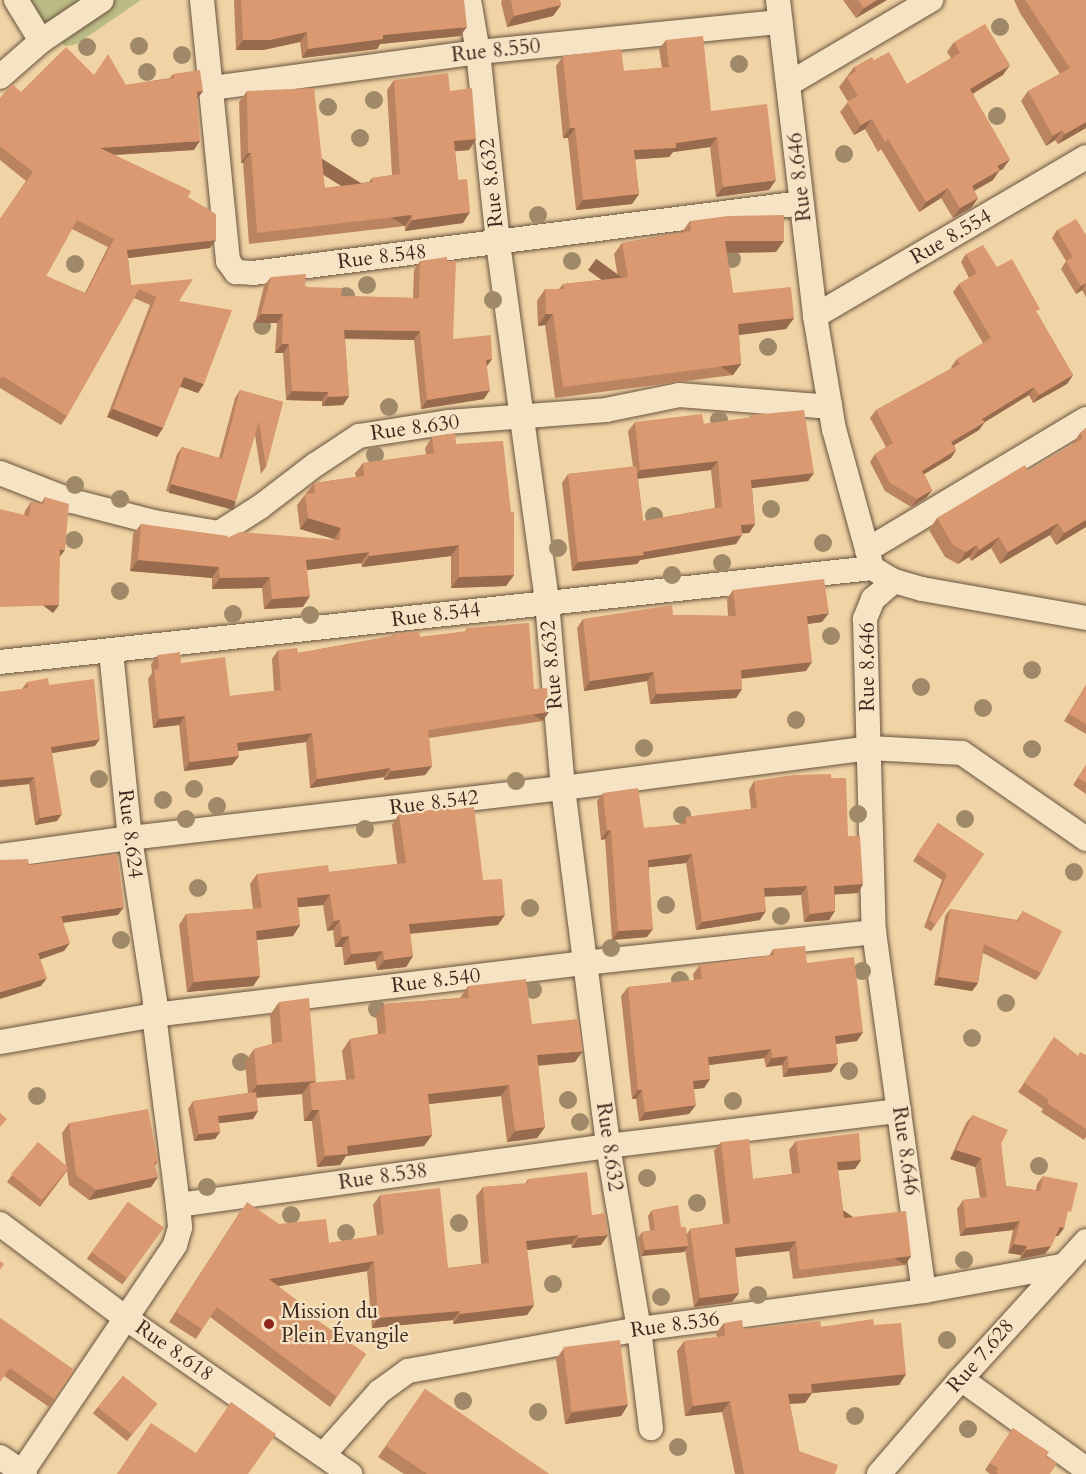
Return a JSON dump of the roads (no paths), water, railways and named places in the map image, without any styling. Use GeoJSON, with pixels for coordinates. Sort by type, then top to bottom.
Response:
{"type":"FeatureCollection","features":[{"type":"Feature","properties":{"kind":"street"},"geometry":{"type":"LineString","coordinates":[[16,0],[41,41]]}},
{"type":"Feature","properties":{"kind":"street"},"geometry":{"type":"LineString","coordinates":[[0,76],[41,41],[102,0]]}},
{"type":"Feature","properties":{"kind":"street","name":"Rue 8.548"},"geometry":{"type":"LineString","coordinates":[[202,0],[228,261],[236,272],[253,273],[802,203]]}},
{"type":"Feature","properties":{"kind":"street","name":"Rue 8.632"},"geometry":{"type":"LineString","coordinates":[[469,0],[478,52],[498,243],[547,602],[563,788],[608,1146],[639,1329],[651,1428]]}},
{"type":"Feature","properties":{"kind":"street"},"geometry":{"type":"LineString","coordinates":[[790,83],[931,0]]}},
{"type":"Feature","properties":{"kind":"street","name":"Rue 8.550"},"geometry":{"type":"LineString","coordinates":[[212,88],[780,11]]}},
{"type":"Feature","properties":{"kind":"street","name":"Rue 8.646"},"geometry":{"type":"LineString","coordinates":[[780,11],[815,316],[834,429],[870,559]]}},
{"type":"Feature","properties":{"kind":"street","name":"Rue 8.554"},"geometry":{"type":"LineString","coordinates":[[815,316],[1086,157]]}},
{"type":"Feature","properties":{"kind":"street","name":"Rue 8.630"},"geometry":{"type":"LineString","coordinates":[[0,473],[72,501],[154,522],[219,533],[260,507],[315,465],[359,436],[448,422],[606,410],[679,395],[819,406],[830,403]]}},
{"type":"Feature","properties":{"kind":"street"},"geometry":{"type":"LineString","coordinates":[[1086,419],[870,559],[894,581],[922,589],[1086,618]]}},
{"type":"Feature","properties":{"kind":"street","name":"Rue 8.544"},"geometry":{"type":"LineString","coordinates":[[0,662],[111,652],[547,602],[870,559]]}},
{"type":"Feature","properties":{"kind":"street","name":"Rue 8.646"},"geometry":{"type":"LineString","coordinates":[[894,581],[873,598],[865,619],[874,932],[924,1291]]}},
{"type":"Feature","properties":{"kind":"street","name":"Rue 8.624"},"geometry":{"type":"LineString","coordinates":[[111,652],[130,838],[155,1002],[154,1015],[178,1205]]}},
{"type":"Feature","properties":{"kind":"street","name":"Rue 8.542"},"geometry":{"type":"LineString","coordinates":[[0,856],[130,838],[563,788],[869,748],[962,753],[1086,838]]}},
{"type":"Feature","properties":{"kind":"street","name":"Rue 8.540"},"geometry":{"type":"LineString","coordinates":[[0,1042],[154,1015],[585,963],[874,932]]}},
{"type":"Feature","properties":{"kind":"street","name":"Rue 8.538"},"geometry":{"type":"LineString","coordinates":[[178,1205],[608,1146],[899,1111]]}},
{"type":"Feature","properties":{"kind":"street"},"geometry":{"type":"LineString","coordinates":[[0,1457],[23,1473],[175,1245],[180,1227],[178,1205]]}},
{"type":"Feature","properties":{"kind":"street","name":"Rue 8.618"},"geometry":{"type":"LineString","coordinates":[[0,1224],[127,1319],[350,1474]]}},
{"type":"Feature","properties":{"kind":"street","name":"Rue 7.628"},"geometry":{"type":"LineString","coordinates":[[879,1474],[961,1378],[1086,1241]]}},
{"type":"Feature","properties":{"kind":"street","name":"Rue 8.536"},"geometry":{"type":"LineString","coordinates":[[324,1454],[379,1392],[408,1371],[639,1329],[924,1291],[1061,1266]]}},
{"type":"Feature","properties":{"kind":"street"},"geometry":{"type":"LineString","coordinates":[[961,1378],[1086,1469]]}},
{"type":"Feature","properties":{"kind":"place","name":"Mission du Plein Évangile"},"geometry":{"type":"Point","coordinates":[269,1324]}}]}
